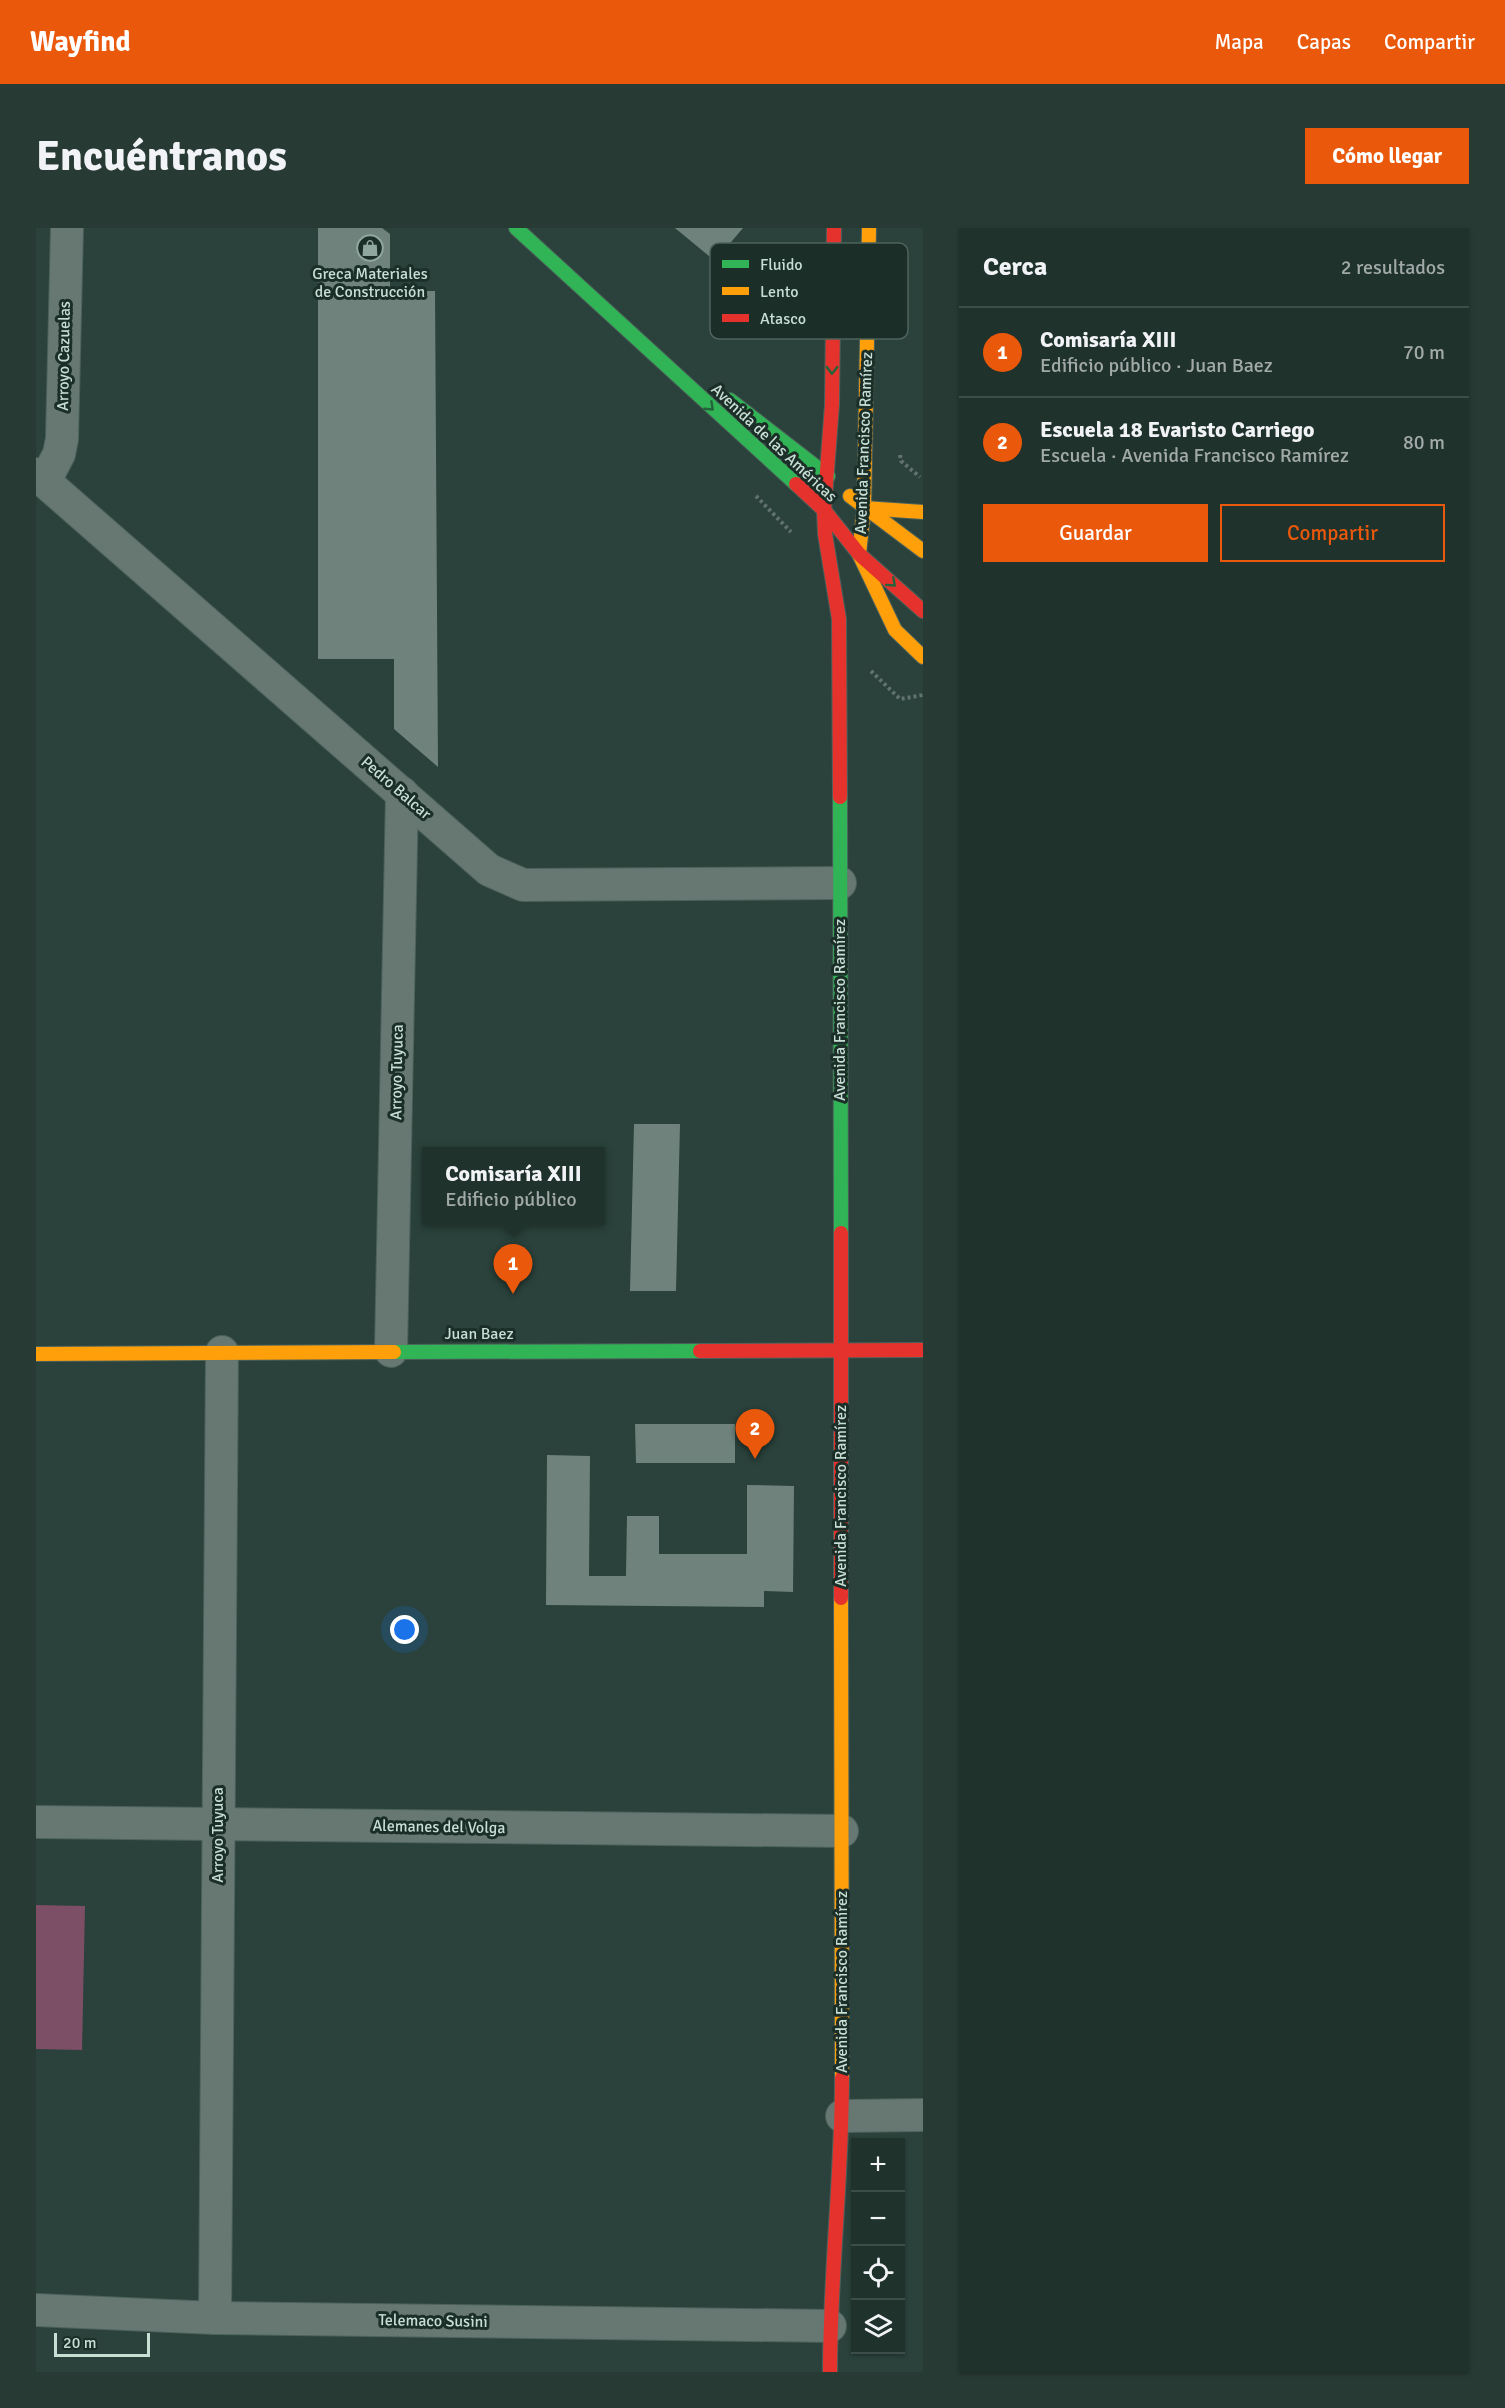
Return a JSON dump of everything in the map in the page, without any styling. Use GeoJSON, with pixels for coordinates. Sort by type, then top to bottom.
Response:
{"type":"FeatureCollection","features":[{"type":"Feature","properties":{"kind":"street","name":"Arroyo Cazuelas"},"geometry":{"type":"LineString","coordinates":[[40,477],[59,454],[62,439],[67,228]]}},
{"type":"Feature","properties":{"kind":"street","name":"Avenida de las Américas"},"geometry":{"type":"LineString","coordinates":[[516,228],[824,510],[859,554],[923,611]]}},
{"type":"Feature","properties":{"kind":"street","name":"Avenida Francisco Ramírez"},"geometry":{"type":"LineString","coordinates":[[834,228],[834,243]]}},
{"type":"Feature","properties":{"kind":"street","name":"Avenida Francisco Ramírez"},"geometry":{"type":"LineString","coordinates":[[869,228],[869,243]]}},
{"type":"Feature","properties":{"kind":"street","name":"Avenida Francisco Ramírez"},"geometry":{"type":"LineString","coordinates":[[830,2372],[830,2326],[842,2116],[839,629],[825,534],[824,510],[828,477],[833,339]]}},
{"type":"Feature","properties":{"kind":"street","name":"Avenida Francisco Ramírez"},"geometry":{"type":"LineString","coordinates":[[839,629],[859,554],[864,508],[867,339]]}},
{"type":"Feature","properties":{"kind":"street","name":"Avenida de las Américas"},"geometry":{"type":"LineString","coordinates":[[652,352],[724,396],[864,508],[923,551]]}},
{"type":"Feature","properties":{"kind":"street","name":"Pedro Balcar"},"geometry":{"type":"LineString","coordinates":[[40,477],[489,870],[524,885],[840,883]]}},
{"type":"Feature","properties":{"kind":"street"},"geometry":{"type":"LineString","coordinates":[[864,508],[923,512]]}},
{"type":"Feature","properties":{"kind":"street"},"geometry":{"type":"LineString","coordinates":[[859,554],[895,630],[923,657]]}},
{"type":"Feature","properties":{"kind":"street","name":"Arroyo Tuyuca"},"geometry":{"type":"LineString","coordinates":[[391,1351],[402,793]]}},
{"type":"Feature","properties":{"kind":"street","name":"Juan Baez"},"geometry":{"type":"LineString","coordinates":[[36,1354],[923,1350]]}},
{"type":"Feature","properties":{"kind":"street","name":"Arroyo Tuyuca"},"geometry":{"type":"LineString","coordinates":[[215,2318],[222,1352]]}},
{"type":"Feature","properties":{"kind":"street","name":"Alemanes del Volga"},"geometry":{"type":"LineString","coordinates":[[36,1822],[842,1831]]}},
{"type":"Feature","properties":{"kind":"street"},"geometry":{"type":"LineString","coordinates":[[842,2116],[923,2115]]}},
{"type":"Feature","properties":{"kind":"street","name":"Telemaco Susini"},"geometry":{"type":"LineString","coordinates":[[36,2310],[215,2318],[830,2326]]}},
{"type":"Feature","properties":{"kind":"path"},"geometry":{"type":"LineString","coordinates":[[900,451],[901,461],[923,480]]}},
{"type":"Feature","properties":{"kind":"path"},"geometry":{"type":"LineString","coordinates":[[750,490],[791,531],[795,539]]}},
{"type":"Feature","properties":{"kind":"path"},"geometry":{"type":"LineString","coordinates":[[839,629],[900,699],[923,695]]}},
{"type":"Feature","properties":{"kind":"shaded area"},"geometry":{"type":"Polygon","coordinates":[[[36,1905],[85,1906],[82,2050],[36,2049],[36,1905]]]}},
{"type":"Feature","properties":{"kind":"building"},"geometry":{"type":"Polygon","coordinates":[[[318,228],[382,228],[390,234],[390,291],[435,291],[438,767],[394,729],[394,659],[318,659],[318,228]]]}},
{"type":"Feature","properties":{"kind":"building"},"geometry":{"type":"Polygon","coordinates":[[[675,228],[743,228],[730,243],[710,243],[710,257],[675,228]]]}},
{"type":"Feature","properties":{"kind":"building"},"geometry":{"type":"Polygon","coordinates":[[[634,1124],[680,1124],[676,1291],[630,1291],[634,1124]]]}},
{"type":"Feature","properties":{"kind":"building"},"geometry":{"type":"Polygon","coordinates":[[[635,1424],[735,1424],[735,1463],[636,1463],[635,1424]]]}},
{"type":"Feature","properties":{"kind":"building"},"geometry":{"type":"Polygon","coordinates":[[[547,1455],[590,1456],[589,1576],[626,1576],[627,1516],[659,1516],[659,1554],[747,1554],[747,1485],[794,1486],[793,1592],[764,1591],[764,1607],[546,1605],[547,1455]]]}},
{"type":"Feature","properties":{"kind":"traffic: fast"},"geometry":{"type":"LineString","coordinates":[[516,228],[796,484]]}},
{"type":"Feature","properties":{"kind":"traffic: fast"},"geometry":{"type":"LineString","coordinates":[[730,400],[828,476]]}},
{"type":"Feature","properties":{"kind":"traffic: fast"},"geometry":{"type":"LineString","coordinates":[[840,797],[841,1233]]}},
{"type":"Feature","properties":{"kind":"traffic: fast"},"geometry":{"type":"LineString","coordinates":[[394,1352],[700,1351]]}},
{"type":"Feature","properties":{"kind":"traffic: slow"},"geometry":{"type":"LineString","coordinates":[[869,228],[869,243]]}},
{"type":"Feature","properties":{"kind":"traffic: slow"},"geometry":{"type":"LineString","coordinates":[[859,554],[864,508],[867,339]]}},
{"type":"Feature","properties":{"kind":"traffic: slow"},"geometry":{"type":"LineString","coordinates":[[850,496],[923,551]]}},
{"type":"Feature","properties":{"kind":"traffic: slow"},"geometry":{"type":"LineString","coordinates":[[864,508],[923,512]]}},
{"type":"Feature","properties":{"kind":"traffic: slow"},"geometry":{"type":"LineString","coordinates":[[859,554],[895,630],[923,657]]}},
{"type":"Feature","properties":{"kind":"traffic: slow"},"geometry":{"type":"LineString","coordinates":[[36,1354],[394,1352]]}},
{"type":"Feature","properties":{"kind":"traffic: slow"},"geometry":{"type":"LineString","coordinates":[[841,1598],[842,2078]]}},
{"type":"Feature","properties":{"kind":"traffic: jam"},"geometry":{"type":"LineString","coordinates":[[834,228],[834,243]]}},
{"type":"Feature","properties":{"kind":"traffic: jam"},"geometry":{"type":"LineString","coordinates":[[833,339],[832,405],[824,510],[859,554],[923,611]]}},
{"type":"Feature","properties":{"kind":"traffic: jam"},"geometry":{"type":"LineString","coordinates":[[796,484],[824,510],[825,534],[839,619],[840,797]]}},
{"type":"Feature","properties":{"kind":"traffic: jam"},"geometry":{"type":"LineString","coordinates":[[841,1233],[841,1598]]}},
{"type":"Feature","properties":{"kind":"traffic: jam"},"geometry":{"type":"LineString","coordinates":[[700,1351],[923,1350]]}},
{"type":"Feature","properties":{"kind":"traffic: jam"},"geometry":{"type":"LineString","coordinates":[[830,2372],[842,2078]]}},
{"type":"Feature","properties":{"kind":"place","name":"Greca Materiales de Construcción"},"geometry":{"type":"Point","coordinates":[370,248]}},
{"type":"Feature","properties":{"kind":"place","name":"Comisaría XIII"},"geometry":{"type":"Point","coordinates":[513,1294]}},
{"type":"Feature","properties":{"kind":"place","name":"Escuela 18 Evaristo Carriego"},"geometry":{"type":"Point","coordinates":[755,1459]}}]}
